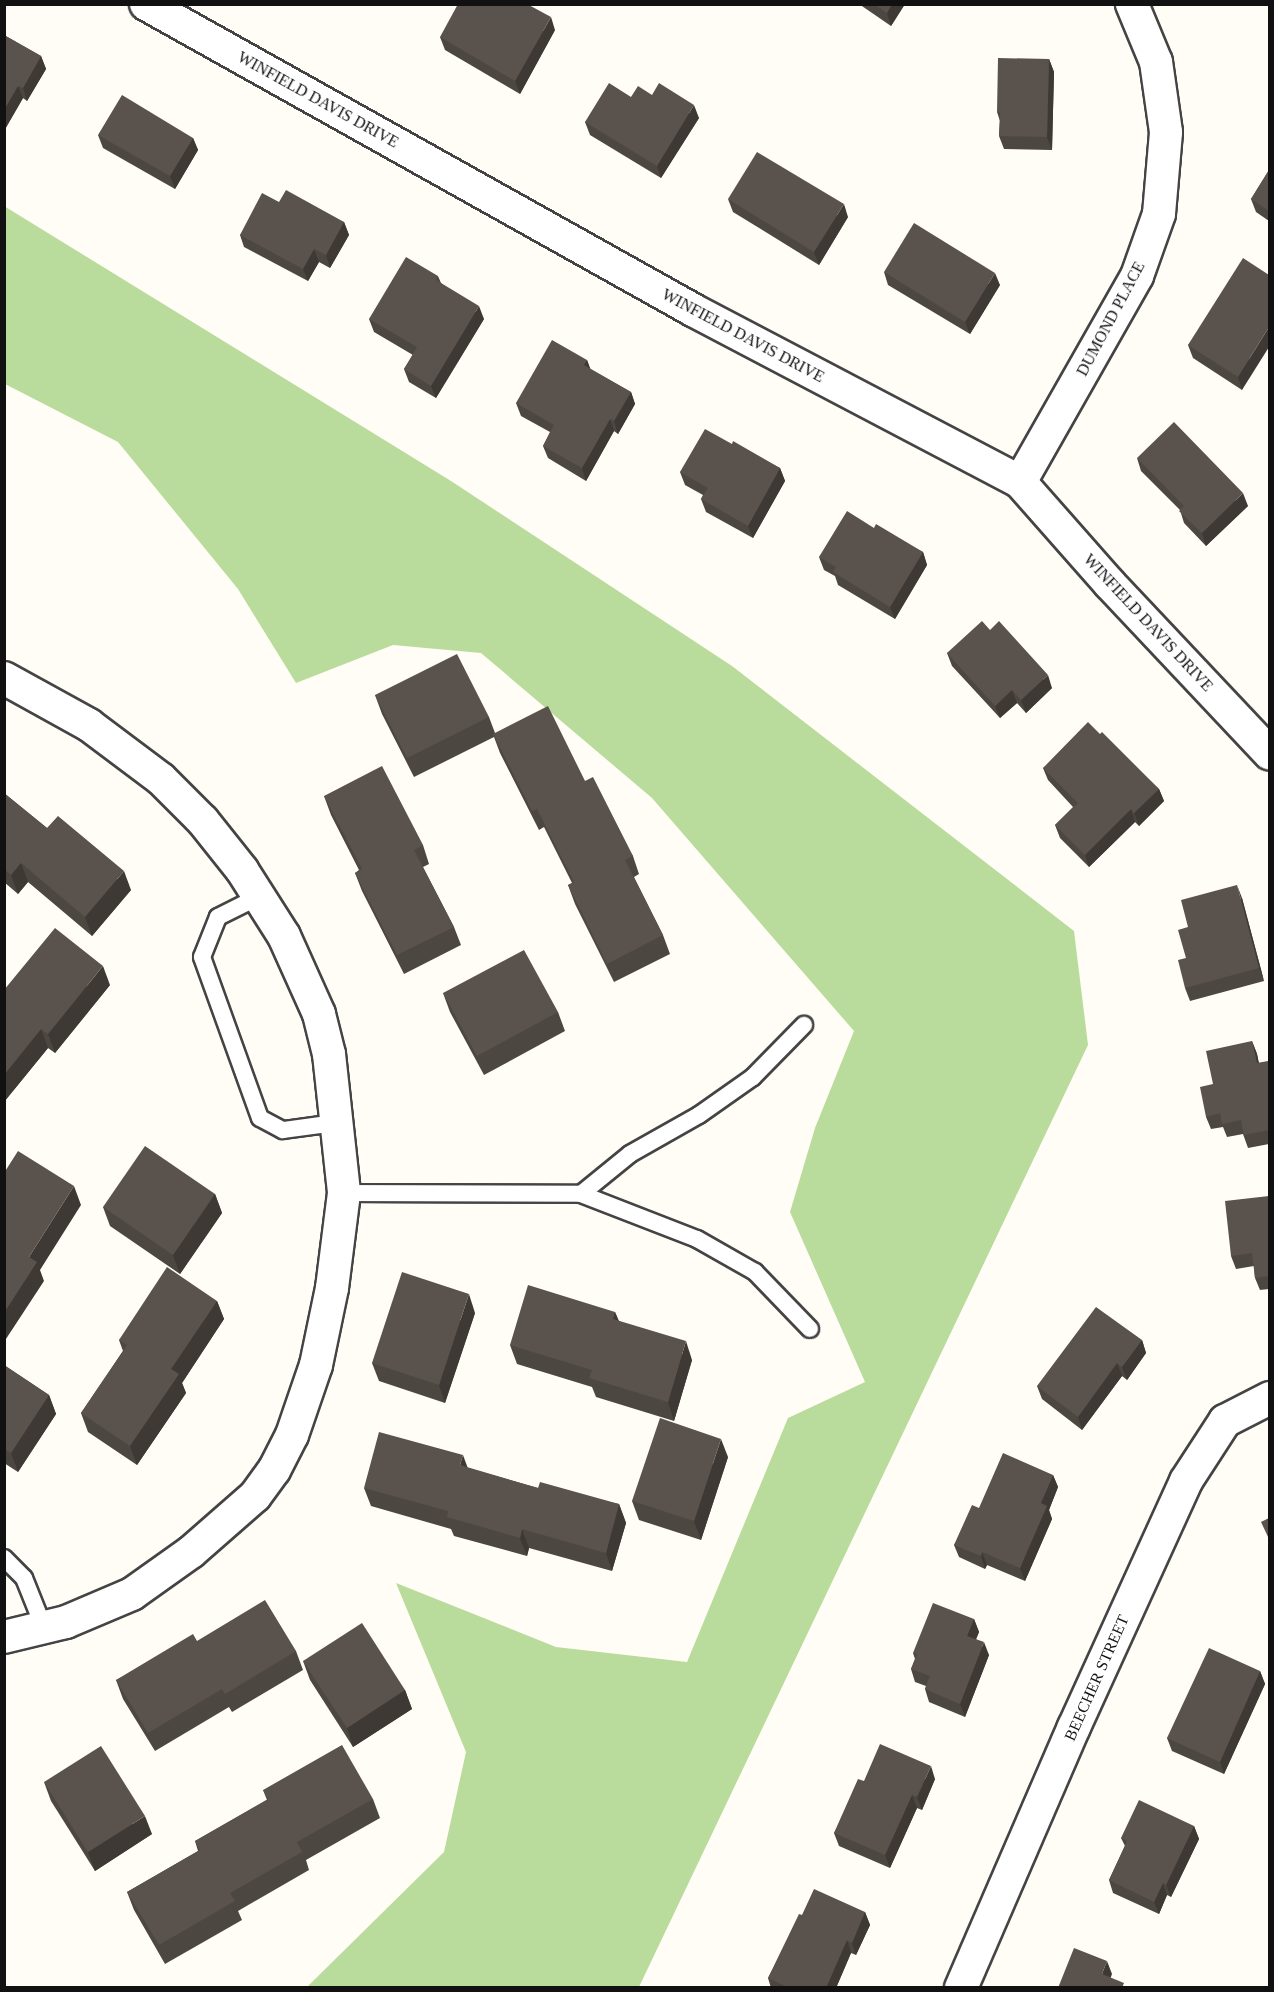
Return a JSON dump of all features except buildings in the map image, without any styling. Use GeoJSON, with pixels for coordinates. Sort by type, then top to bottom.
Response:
{"type":"FeatureCollection","features":[{"type":"Feature","properties":{"kind":"street","name":"WINFIELD DAVIS DRIVE"},"geometry":{"type":"LineString","coordinates":[[146,4],[693,310],[1020,482],[1110,584],[1269,754]]}},
{"type":"Feature","properties":{"kind":"street","name":"DUMOND PLACE"},"geometry":{"type":"LineString","coordinates":[[1020,482],[1137,276],[1159,214],[1164,120],[1156,62],[1132,4]]}},
{"type":"Feature","properties":{"kind":"street"},"geometry":{"type":"LineString","coordinates":[[4,678],[90,724],[161,779],[203,821],[242,870],[284,936],[319,1014],[329,1054],[344,1193],[332,1288],[316,1365],[303,1406],[274,1470],[255,1496],[191,1552],[132,1594],[96,1610],[44,1628],[4,1637]]}},
{"type":"Feature","properties":{"kind":"street","name":"BEECHER STREET"},"geometry":{"type":"LineString","coordinates":[[961,1988],[1074,1726],[1186,1481],[1225,1421],[1269,1398]]}},
{"type":"Feature","properties":{"kind":"lane"},"geometry":{"type":"LineString","coordinates":[[258,897],[218,918],[202,957],[260,1118],[283,1130],[335,1123]]}},
{"type":"Feature","properties":{"kind":"lane"},"geometry":{"type":"LineString","coordinates":[[580,1194],[630,1154],[699,1115],[753,1077],[804,1024]]}},
{"type":"Feature","properties":{"kind":"lane"},"geometry":{"type":"LineString","coordinates":[[344,1193],[580,1194],[697,1239],[756,1272],[810,1329]]}},
{"type":"Feature","properties":{"kind":"lane"},"geometry":{"type":"LineString","coordinates":[[4,1558],[24,1578],[44,1628]]}},
{"type":"Feature","properties":{"kind":"green space"},"geometry":{"type":"Polygon","coordinates":[[[4,206],[451,481],[732,666],[1074,931],[1088,1045],[639,1987],[307,1987],[444,1852],[466,1752],[396,1583],[556,1647],[687,1662],[788,1418],[865,1382],[790,1212],[815,1128],[854,1031],[652,798],[481,653],[393,645],[296,683],[238,589],[118,442],[5,384],[4,206]]]}}]}
